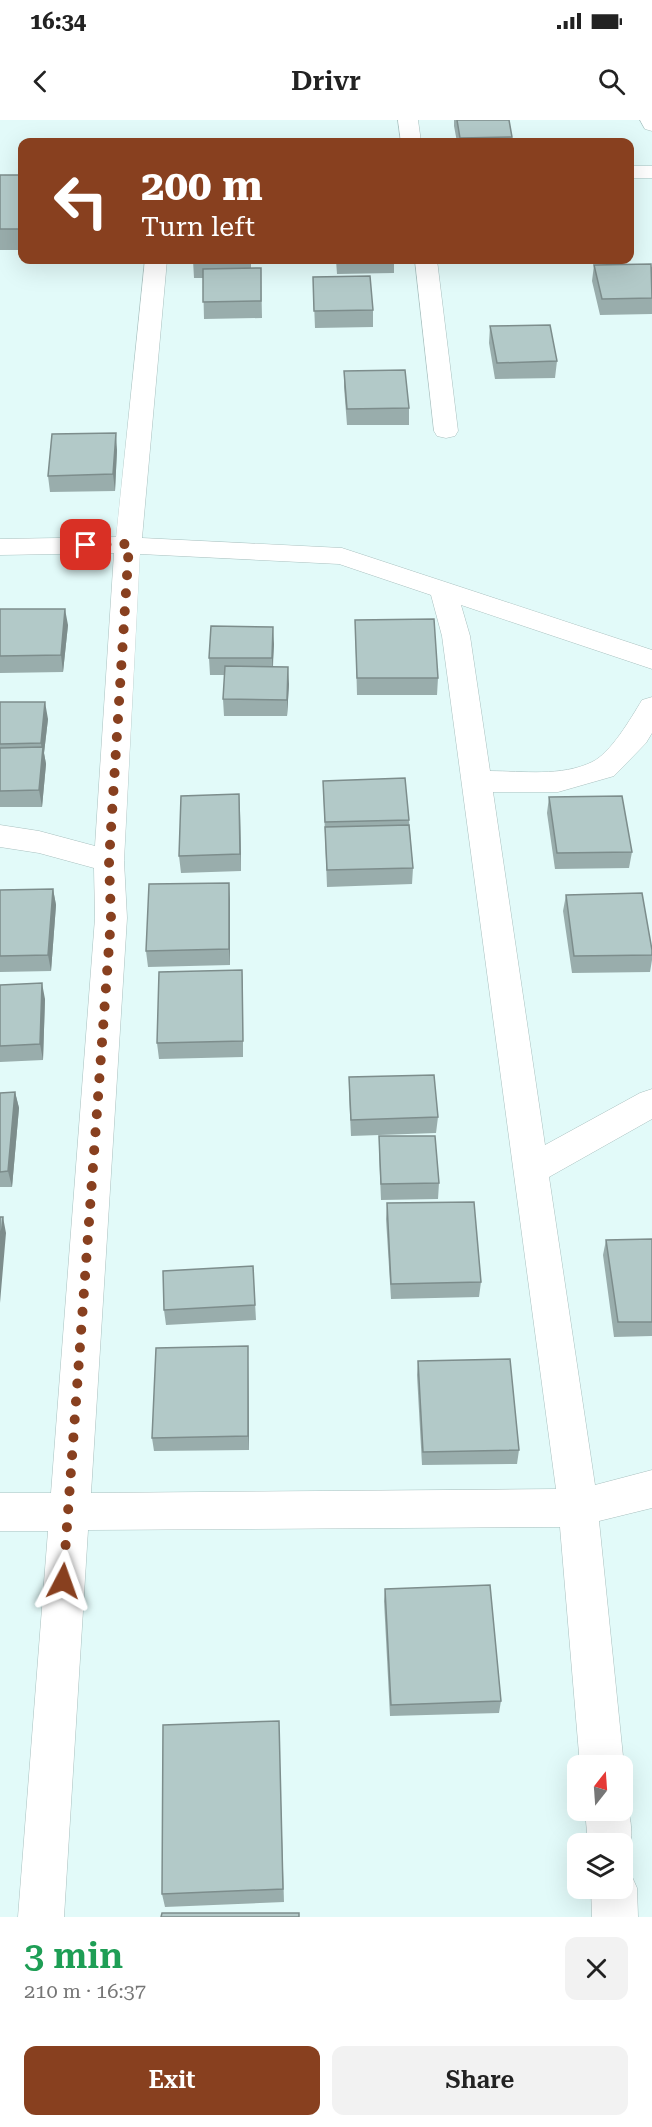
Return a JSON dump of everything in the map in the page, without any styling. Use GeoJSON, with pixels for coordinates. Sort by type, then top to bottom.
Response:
{"type":"FeatureCollection","features":[{"type":"Feature","properties":{"kind":"street"},"geometry":{"type":"LineString","coordinates":[[408,120],[410,138]]}},
{"type":"Feature","properties":{"kind":"street"},"geometry":{"type":"LineString","coordinates":[[650,120],[652,125]]}},
{"type":"Feature","properties":{"kind":"street"},"geometry":{"type":"LineString","coordinates":[[634,172],[652,172]]}},
{"type":"Feature","properties":{"kind":"street"},"geometry":{"type":"LineString","coordinates":[[41,1917],[110,930],[109,861],[129,544],[156,264]]}},
{"type":"Feature","properties":{"kind":"street"},"geometry":{"type":"LineString","coordinates":[[426,264],[446,431]]}},
{"type":"Feature","properties":{"kind":"street"},"geometry":{"type":"LineString","coordinates":[[0,547],[129,544],[342,556],[652,660]]}},
{"type":"Feature","properties":{"kind":"street"},"geometry":{"type":"LineString","coordinates":[[443,589],[456,636],[578,1508],[602,1755]]}},
{"type":"Feature","properties":{"kind":"street"},"geometry":{"type":"LineString","coordinates":[[476,781],[558,782],[604,769],[636,736],[652,707]]}},
{"type":"Feature","properties":{"kind":"street"},"geometry":{"type":"LineString","coordinates":[[0,836],[39,842],[109,861]]}},
{"type":"Feature","properties":{"kind":"street"},"geometry":{"type":"LineString","coordinates":[[530,1170],[652,1103]]}},
{"type":"Feature","properties":{"kind":"street"},"geometry":{"type":"LineString","coordinates":[[0,1512],[578,1508],[652,1489]]}},
{"type":"Feature","properties":{"kind":"street"},"geometry":{"type":"LineString","coordinates":[[614,1899],[615,1917]]}},
{"type":"Feature","properties":{"kind":"building"},"geometry":{"type":"Polygon","coordinates":[[[457,120],[509,120],[512,137],[460,138],[457,120]]]}},
{"type":"Feature","properties":{"kind":"building"},"geometry":{"type":"Polygon","coordinates":[[[0,175],[18,175],[18,229],[0,229],[0,175]]]}},
{"type":"Feature","properties":{"kind":"building"},"geometry":{"type":"Polygon","coordinates":[[[651,264],[652,298],[602,299],[594,265],[651,264]]]}},
{"type":"Feature","properties":{"kind":"building"},"geometry":{"type":"Polygon","coordinates":[[[261,268],[261,301],[203,302],[203,269],[261,268]]]}},
{"type":"Feature","properties":{"kind":"building"},"geometry":{"type":"Polygon","coordinates":[[[370,276],[373,310],[314,311],[313,277],[370,276]]]}},
{"type":"Feature","properties":{"kind":"building"},"geometry":{"type":"Polygon","coordinates":[[[550,325],[557,361],[497,363],[490,326],[550,325]]]}},
{"type":"Feature","properties":{"kind":"building"},"geometry":{"type":"Polygon","coordinates":[[[405,370],[409,408],[347,409],[344,371],[405,370]]]}},
{"type":"Feature","properties":{"kind":"building"},"geometry":{"type":"Polygon","coordinates":[[[116,433],[113,474],[48,476],[52,434],[116,433]]]}},
{"type":"Feature","properties":{"kind":"building"},"geometry":{"type":"Polygon","coordinates":[[[0,609],[65,609],[61,655],[0,656],[0,609]]]}},
{"type":"Feature","properties":{"kind":"building"},"geometry":{"type":"Polygon","coordinates":[[[434,619],[438,678],[357,678],[355,620],[434,619]]]}},
{"type":"Feature","properties":{"kind":"building"},"geometry":{"type":"Polygon","coordinates":[[[211,626],[273,627],[272,658],[209,658],[211,626]]]}},
{"type":"Feature","properties":{"kind":"building"},"geometry":{"type":"Polygon","coordinates":[[[225,666],[288,667],[287,700],[223,699],[225,666]]]}},
{"type":"Feature","properties":{"kind":"building"},"geometry":{"type":"Polygon","coordinates":[[[0,702],[45,702],[41,743],[0,744],[0,702]]]}},
{"type":"Feature","properties":{"kind":"building"},"geometry":{"type":"Polygon","coordinates":[[[43,747],[39,790],[0,791],[0,748],[43,747]]]}},
{"type":"Feature","properties":{"kind":"building"},"geometry":{"type":"Polygon","coordinates":[[[405,778],[409,820],[325,822],[323,781],[405,778]]]}},
{"type":"Feature","properties":{"kind":"building"},"geometry":{"type":"Polygon","coordinates":[[[239,794],[240,854],[179,856],[181,796],[239,794]]]}},
{"type":"Feature","properties":{"kind":"building"},"geometry":{"type":"Polygon","coordinates":[[[622,796],[632,852],[557,853],[549,797],[622,796]]]}},
{"type":"Feature","properties":{"kind":"building"},"geometry":{"type":"Polygon","coordinates":[[[409,825],[413,868],[327,870],[325,827],[409,825]]]}},
{"type":"Feature","properties":{"kind":"building"},"geometry":{"type":"Polygon","coordinates":[[[229,883],[229,949],[146,951],[149,884],[229,883]]]}},
{"type":"Feature","properties":{"kind":"building"},"geometry":{"type":"Polygon","coordinates":[[[53,889],[48,955],[0,956],[0,890],[53,889]]]}},
{"type":"Feature","properties":{"kind":"building"},"geometry":{"type":"Polygon","coordinates":[[[642,893],[652,955],[574,956],[566,895],[642,893]]]}},
{"type":"Feature","properties":{"kind":"building"},"geometry":{"type":"Polygon","coordinates":[[[242,970],[243,1041],[157,1043],[159,972],[242,970]]]}},
{"type":"Feature","properties":{"kind":"building"},"geometry":{"type":"Polygon","coordinates":[[[42,983],[40,1044],[0,1046],[0,985],[42,983]]]}},
{"type":"Feature","properties":{"kind":"building"},"geometry":{"type":"Polygon","coordinates":[[[434,1075],[438,1117],[351,1120],[349,1077],[434,1075]]]}},
{"type":"Feature","properties":{"kind":"building"},"geometry":{"type":"Polygon","coordinates":[[[15,1092],[8,1171],[0,1172],[0,1093],[15,1092]]]}},
{"type":"Feature","properties":{"kind":"building"},"geometry":{"type":"Polygon","coordinates":[[[379,1136],[435,1136],[439,1183],[381,1184],[379,1136]]]}},
{"type":"Feature","properties":{"kind":"building"},"geometry":{"type":"Polygon","coordinates":[[[474,1202],[481,1282],[391,1284],[387,1203],[474,1202]]]}},
{"type":"Feature","properties":{"kind":"building"},"geometry":{"type":"Polygon","coordinates":[[[0,1217],[3,1217],[0,1246],[0,1217]]]}},
{"type":"Feature","properties":{"kind":"building"},"geometry":{"type":"Polygon","coordinates":[[[652,1239],[652,1322],[618,1322],[606,1240],[652,1239]]]}},
{"type":"Feature","properties":{"kind":"building"},"geometry":{"type":"Polygon","coordinates":[[[253,1266],[255,1305],[164,1310],[163,1271],[253,1266]]]}},
{"type":"Feature","properties":{"kind":"building"},"geometry":{"type":"Polygon","coordinates":[[[248,1346],[248,1436],[152,1438],[156,1348],[248,1346]]]}},
{"type":"Feature","properties":{"kind":"building"},"geometry":{"type":"Polygon","coordinates":[[[510,1359],[519,1450],[423,1452],[418,1361],[510,1359]]]}},
{"type":"Feature","properties":{"kind":"building"},"geometry":{"type":"Polygon","coordinates":[[[490,1585],[501,1701],[391,1705],[385,1589],[490,1585]]]}},
{"type":"Feature","properties":{"kind":"building"},"geometry":{"type":"Polygon","coordinates":[[[279,1721],[283,1889],[162,1894],[163,1725],[279,1721]]]}},
{"type":"Feature","properties":{"kind":"building"},"geometry":{"type":"Polygon","coordinates":[[[162,1913],[299,1913],[299,1917],[161,1917],[162,1913]]]}},
{"type":"Feature","properties":{"kind":"route"},"geometry":{"type":"LineString","coordinates":[[63,1581],[111,918],[109,861],[129,544],[86,545]]}}]}
